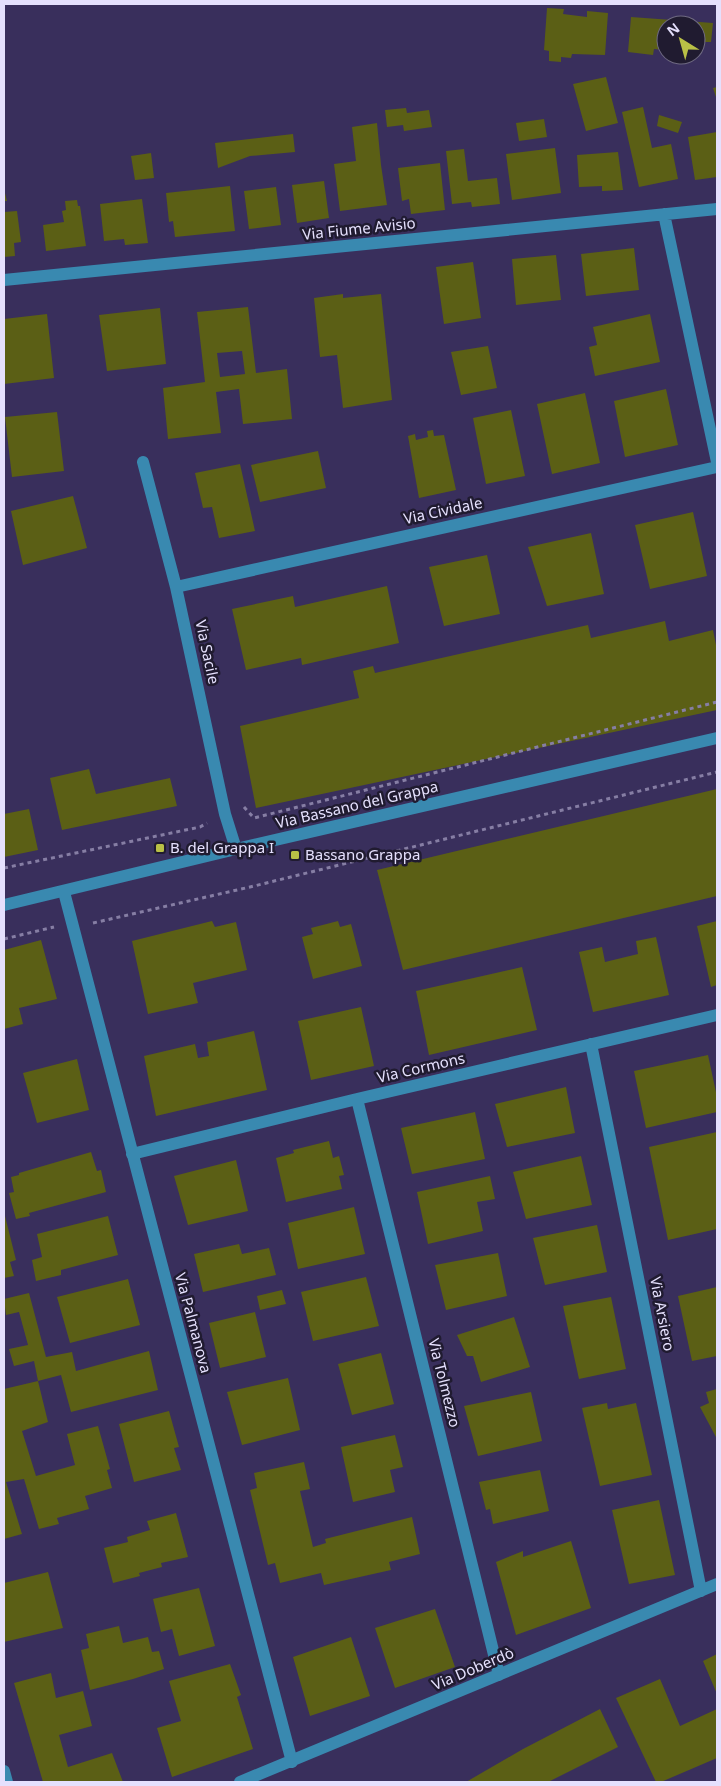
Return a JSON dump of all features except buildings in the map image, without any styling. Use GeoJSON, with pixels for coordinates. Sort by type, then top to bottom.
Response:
{"type":"FeatureCollection","features":[{"type":"Feature","properties":{"kind":"street","name":"Via Fiume Avisio"},"geometry":{"type":"LineString","coordinates":[[4,280],[717,209]]}},
{"type":"Feature","properties":{"kind":"street"},"geometry":{"type":"LineString","coordinates":[[664,214],[717,462]]}},
{"type":"Feature","properties":{"kind":"street","name":"Via Sacile"},"geometry":{"type":"LineString","coordinates":[[143,462],[176,587],[225,814],[236,849]]}},
{"type":"Feature","properties":{"kind":"street","name":"Via Cividale"},"geometry":{"type":"LineString","coordinates":[[176,587],[717,467]]}},
{"type":"Feature","properties":{"kind":"street","name":"Via Bassano del Grappa"},"geometry":{"type":"LineString","coordinates":[[4,905],[236,849],[717,738]]}},
{"type":"Feature","properties":{"kind":"street","name":"Via Palmanova"},"geometry":{"type":"LineString","coordinates":[[64,892],[292,1762]]}},
{"type":"Feature","properties":{"kind":"street","name":"Via Cormons"},"geometry":{"type":"LineString","coordinates":[[132,1154],[717,1015]]}},
{"type":"Feature","properties":{"kind":"street","name":"Via Arsiero"},"geometry":{"type":"LineString","coordinates":[[592,1044],[701,1591]]}},
{"type":"Feature","properties":{"kind":"street","name":"Via Tolmezzo"},"geometry":{"type":"LineString","coordinates":[[357,1099],[499,1675]]}},
{"type":"Feature","properties":{"kind":"street","name":"Via Doberdò"},"geometry":{"type":"LineString","coordinates":[[240,1782],[717,1584]]}},
{"type":"Feature","properties":{"kind":"street"},"geometry":{"type":"LineString","coordinates":[[4,1771],[7,1782]]}},
{"type":"Feature","properties":{"kind":"path"},"geometry":{"type":"LineString","coordinates":[[4,868],[200,827],[243,806],[254,818],[717,702]]}},
{"type":"Feature","properties":{"kind":"path"},"geometry":{"type":"LineString","coordinates":[[87,924],[250,887],[717,772]]}},
{"type":"Feature","properties":{"kind":"path"},"geometry":{"type":"LineString","coordinates":[[4,940],[57,926]]}},
{"type":"Feature","properties":{"kind":"place","name":"B. del Grappa I"},"geometry":{"type":"Point","coordinates":[160,848]}},
{"type":"Feature","properties":{"kind":"place","name":"Bassano Grappa"},"geometry":{"type":"Point","coordinates":[295,855]}}]}
